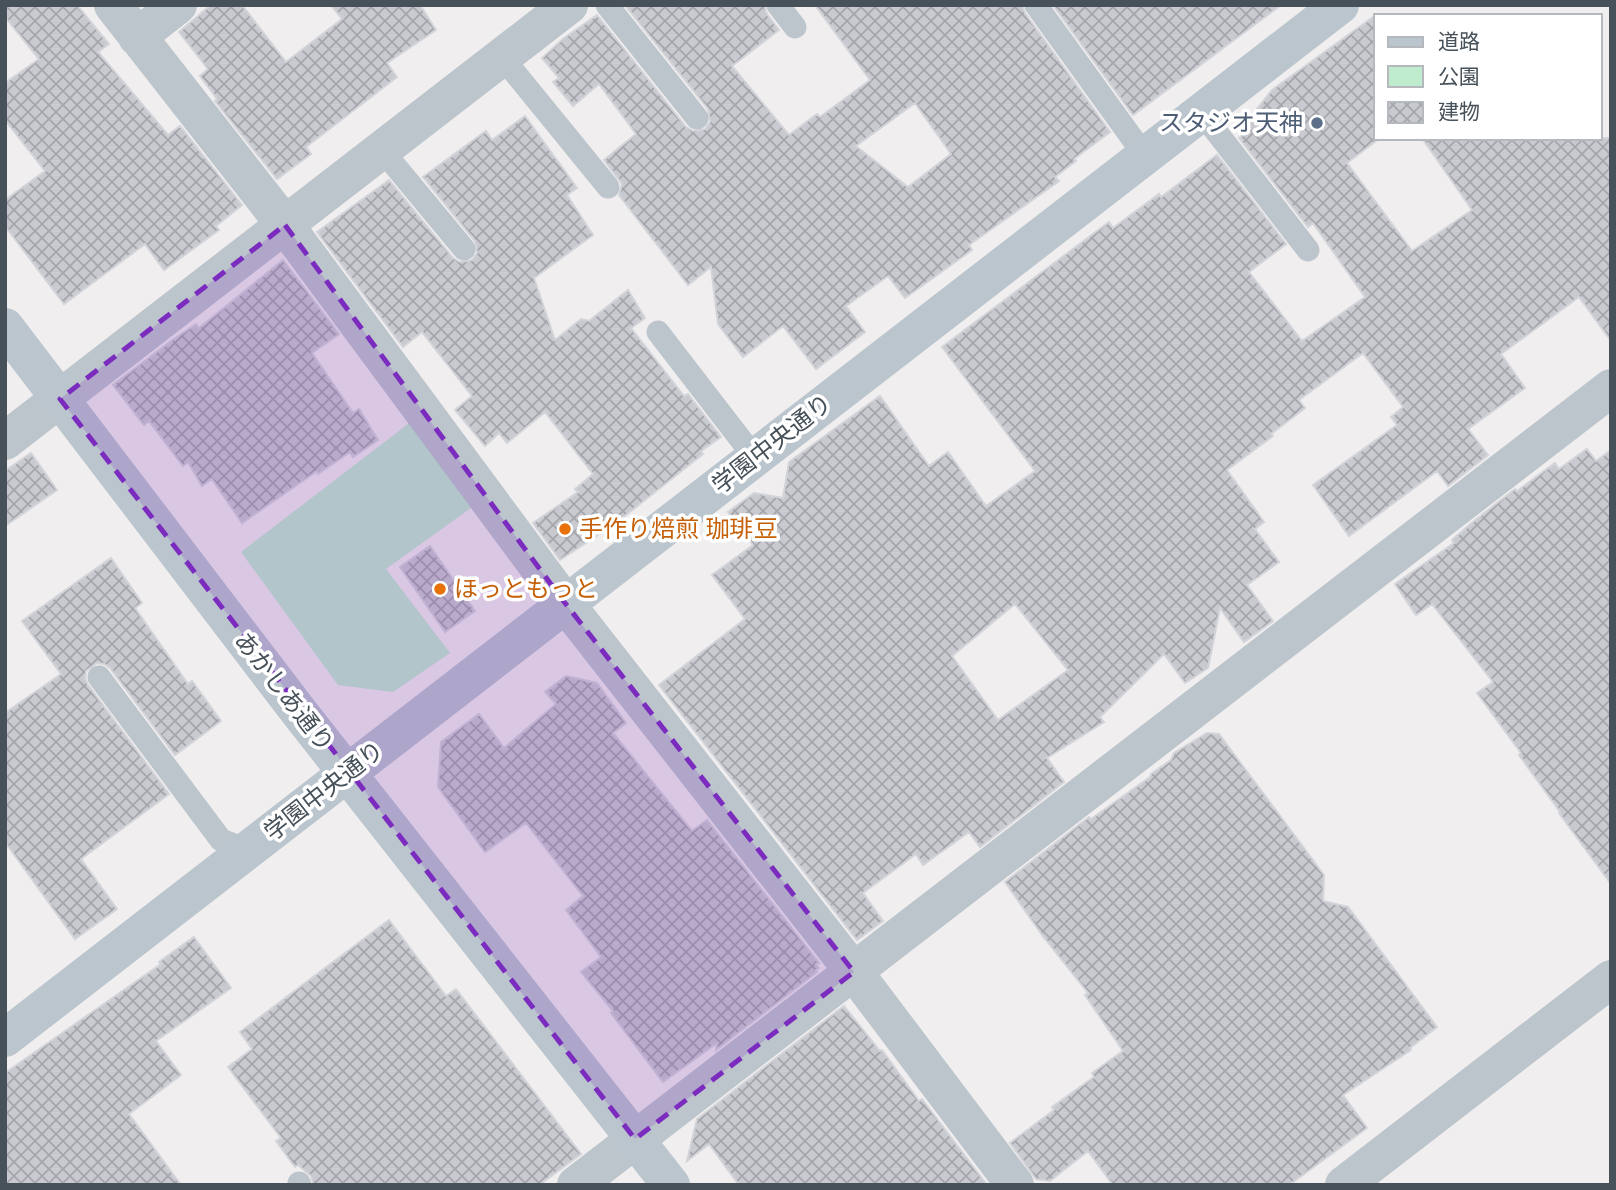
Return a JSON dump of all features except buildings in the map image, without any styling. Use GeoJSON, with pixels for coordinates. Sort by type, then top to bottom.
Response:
{"type":"FeatureCollection","features":[{"type":"Feature","properties":{"kind":"street"},"geometry":{"type":"LineString","coordinates":[[113,5],[285,225],[565,603],[854,972],[1015,1185]]}},
{"type":"Feature","properties":{"kind":"street"},"geometry":{"type":"LineString","coordinates":[[137,37],[178,5]]}},
{"type":"Feature","properties":{"kind":"street"},"geometry":{"type":"LineString","coordinates":[[5,441],[569,5]]}},
{"type":"Feature","properties":{"kind":"street","name":"学園中央通り"},"geometry":{"type":"LineString","coordinates":[[5,1038],[1340,5]]}},
{"type":"Feature","properties":{"kind":"street","name":"あかしあ通り"},"geometry":{"type":"LineString","coordinates":[[5,327],[347,773],[671,1185]]}},
{"type":"Feature","properties":{"kind":"street"},"geometry":{"type":"LineString","coordinates":[[576,1185],[1611,388]]}},
{"type":"Feature","properties":{"kind":"street"},"geometry":{"type":"LineString","coordinates":[[1344,1185],[1611,979]]}},
{"type":"Feature","properties":{"kind":"lane"},"geometry":{"type":"LineString","coordinates":[[607,5],[697,118]]}},
{"type":"Feature","properties":{"kind":"lane"},"geometry":{"type":"LineString","coordinates":[[778,5],[795,27]]}},
{"type":"Feature","properties":{"kind":"lane"},"geometry":{"type":"LineString","coordinates":[[1036,5],[1144,156]]}},
{"type":"Feature","properties":{"kind":"lane"},"geometry":{"type":"LineString","coordinates":[[502,57],[608,187]]}},
{"type":"Feature","properties":{"kind":"lane"},"geometry":{"type":"LineString","coordinates":[[1201,112],[1308,250]]}},
{"type":"Feature","properties":{"kind":"lane"},"geometry":{"type":"LineString","coordinates":[[382,149],[464,249]]}},
{"type":"Feature","properties":{"kind":"lane"},"geometry":{"type":"LineString","coordinates":[[658,332],[755,458]]}},
{"type":"Feature","properties":{"kind":"lane"},"geometry":{"type":"LineString","coordinates":[[99,677],[222,839],[248,850]]}},
{"type":"Feature","properties":{"kind":"highlighted area"},"geometry":{"type":"Polygon","coordinates":[[[285,225],[565,603],[854,972],[635,1139],[60,399],[285,225]]]}},
{"type":"Feature","properties":{"kind":"green space"},"geometry":{"type":"Polygon","coordinates":[[[412,421],[475,505],[386,569],[450,653],[393,692],[338,685],[241,552],[412,421]]]}},
{"type":"Feature","properties":{"kind":"place","name":"スタジオ天神"},"geometry":{"type":"Point","coordinates":[1317,123]}},
{"type":"Feature","properties":{"kind":"place","name":"手作り焙煎 珈琲豆"},"geometry":{"type":"Point","coordinates":[565,529]}},
{"type":"Feature","properties":{"kind":"place","name":"ほっともっと"},"geometry":{"type":"Point","coordinates":[440,589]}}]}
